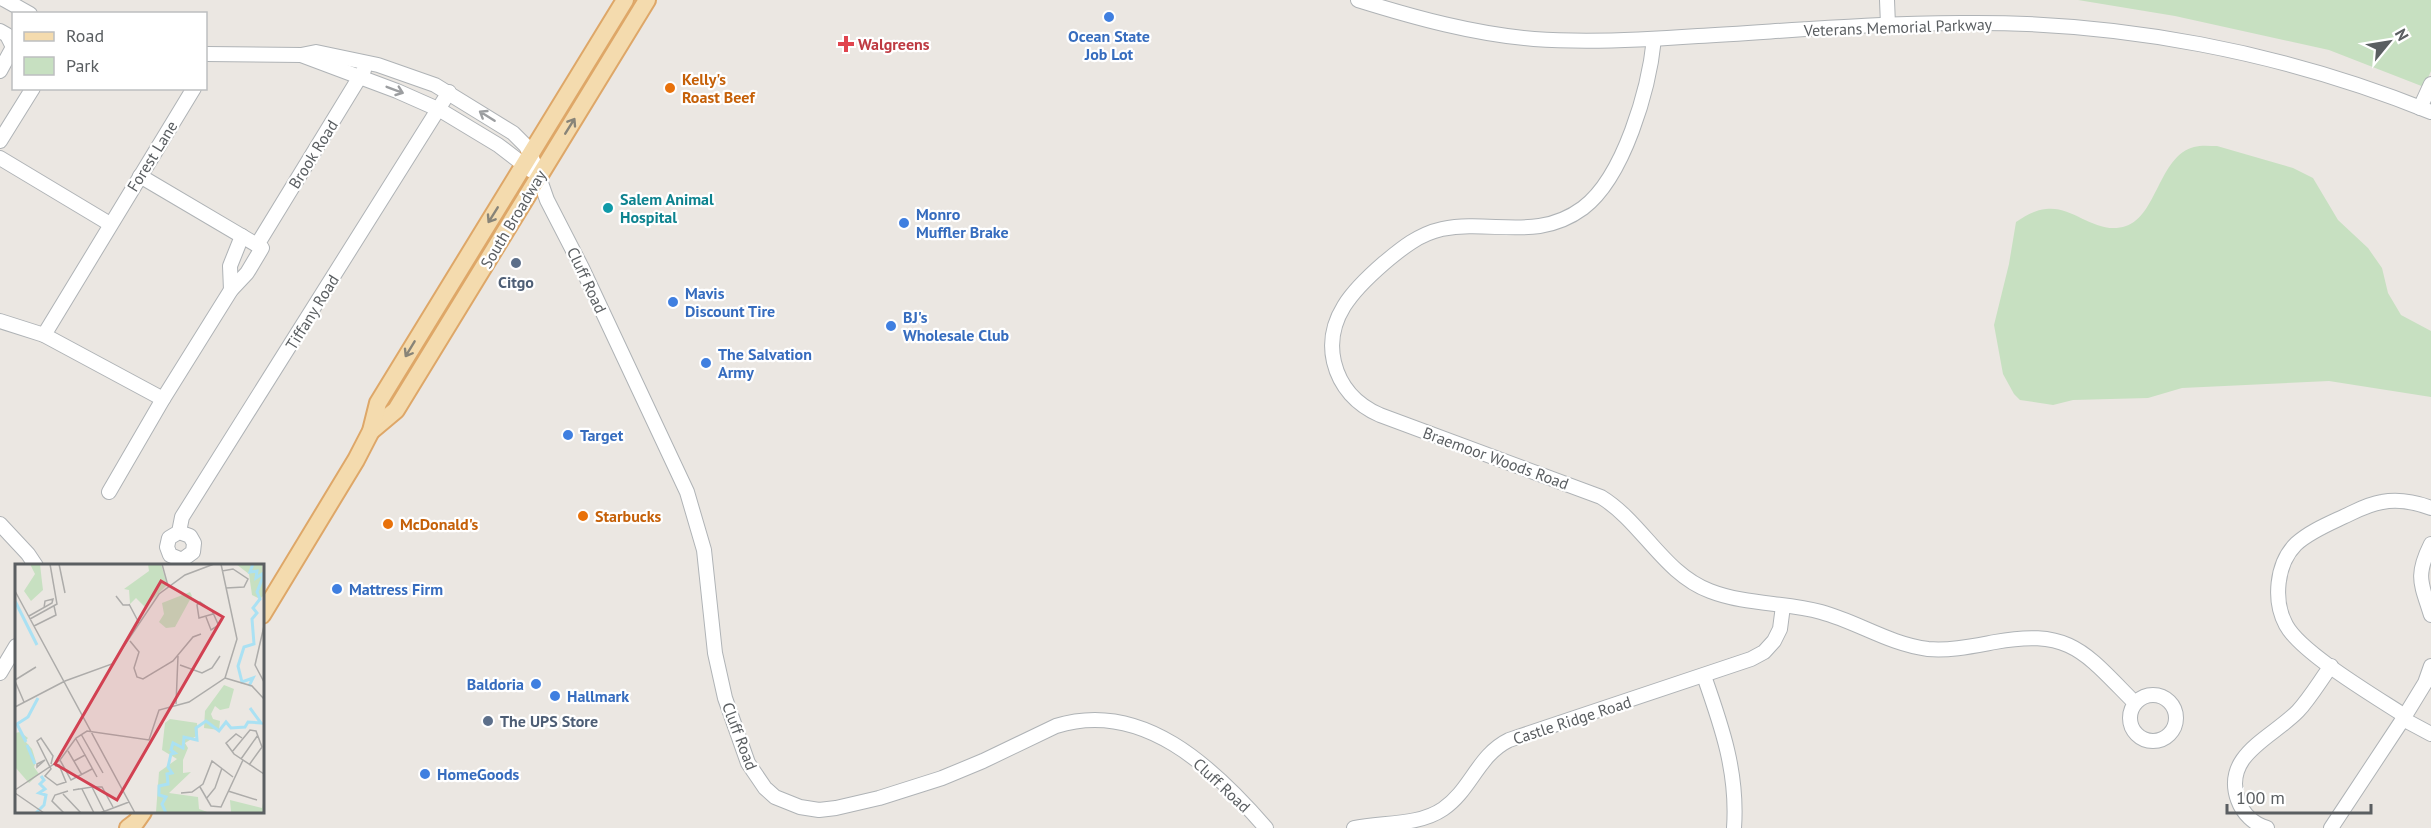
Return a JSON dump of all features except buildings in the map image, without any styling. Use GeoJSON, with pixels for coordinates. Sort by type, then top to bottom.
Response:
{"type":"FeatureCollection","features":[{"type":"Feature","properties":{"kind":"main road","name":"South Broadway"},"geometry":{"type":"LineString","coordinates":[[264,612],[356,460],[371,431],[378,403],[625,0]]}},
{"type":"Feature","properties":{"kind":"main road","name":"South Broadway"},"geometry":{"type":"LineString","coordinates":[[371,431],[396,410],[648,0]]}},
{"type":"Feature","properties":{"kind":"street"},"geometry":{"type":"LineString","coordinates":[[5,0],[26,12]]}},
{"type":"Feature","properties":{"kind":"street","name":"Veterans Memorial Parkway"},"geometry":{"type":"LineString","coordinates":[[1358,0],[1415,17],[1509,36],[1590,41],[1888,25],[2001,22],[2068,26],[2135,33],[2202,45],[2289,66],[2426,110]]}},
{"type":"Feature","properties":{"kind":"street"},"geometry":{"type":"LineString","coordinates":[[1887,0],[1888,25]]}},
{"type":"Feature","properties":{"kind":"street"},"geometry":{"type":"LineString","coordinates":[[0,31],[7,35],[12,45]]}},
{"type":"Feature","properties":{"kind":"street","name":"Braemoor Woods Road"},"geometry":{"type":"LineString","coordinates":[[1654,39],[1646,83],[1623,151],[1612,174],[1595,197],[1570,216],[1540,226],[1527,229],[1452,227],[1429,233],[1406,244],[1366,279],[1343,306],[1333,331],[1332,350],[1334,363],[1346,388],[1360,405],[1369,410],[1498,460],[1591,492],[1619,510],[1672,565],[1693,583],[1706,590],[1731,598],[1821,612],[1889,640],[1926,649],[1953,649],[2025,637],[2060,641],[2094,663],[2135,702]]}},
{"type":"Feature","properties":{"kind":"street"},"geometry":{"type":"LineString","coordinates":[[0,71],[12,49]]}},
{"type":"Feature","properties":{"kind":"street"},"geometry":{"type":"LineString","coordinates":[[207,54],[301,55],[316,52],[389,68],[449,92],[513,133],[527,159]]}},
{"type":"Feature","properties":{"kind":"street"},"geometry":{"type":"LineString","coordinates":[[301,55],[397,91],[440,110],[498,145],[527,159]]}},
{"type":"Feature","properties":{"kind":"street","name":"Brook Road"},"geometry":{"type":"LineString","coordinates":[[110,492],[163,399],[231,290],[247,273],[260,246],[368,63]]}},
{"type":"Feature","properties":{"kind":"street"},"geometry":{"type":"LineString","coordinates":[[2426,110],[2431,84]]}},
{"type":"Feature","properties":{"kind":"street"},"geometry":{"type":"LineString","coordinates":[[0,141],[32,90]]}},
{"type":"Feature","properties":{"kind":"street","name":"Forest Lane"},"geometry":{"type":"LineString","coordinates":[[44,335],[193,90]]}},
{"type":"Feature","properties":{"kind":"street","name":"Tiffany Road"},"geometry":{"type":"LineString","coordinates":[[179,532],[183,517],[440,110],[449,92]]}},
{"type":"Feature","properties":{"kind":"street"},"geometry":{"type":"LineString","coordinates":[[0,158],[110,224]]}},
{"type":"Feature","properties":{"kind":"street","name":"Cluff Road"},"geometry":{"type":"LineString","coordinates":[[527,159],[538,176],[547,200],[582,268],[687,492],[704,550],[710,616],[722,687],[748,763],[765,788],[775,797],[800,807],[819,810],[836,808],[879,798],[942,778],[1056,726],[1079,720],[1101,719],[1134,725],[1172,743],[1227,787],[1266,828]]}},
{"type":"Feature","properties":{"kind":"street"},"geometry":{"type":"LineString","coordinates":[[140,176],[260,246]]}},
{"type":"Feature","properties":{"kind":"street"},"geometry":{"type":"LineString","coordinates":[[231,290],[230,266],[242,236]]}},
{"type":"Feature","properties":{"kind":"street"},"geometry":{"type":"LineString","coordinates":[[0,321],[44,335],[163,399]]}},
{"type":"Feature","properties":{"kind":"street"},"geometry":{"type":"LineString","coordinates":[[2431,508],[2402,500],[2381,502],[2366,507],[2306,537],[2289,553],[2279,578],[2278,596],[2286,627],[2296,639],[2404,718],[2431,734]]}},
{"type":"Feature","properties":{"kind":"street"},"geometry":{"type":"LineString","coordinates":[[0,524],[35,564]]}},
{"type":"Feature","properties":{"kind":"street"},"geometry":{"type":"LineString","coordinates":[[2431,544],[2422,562],[2420,574],[2431,615]]}},
{"type":"Feature","properties":{"kind":"street","name":"Castle Ridge Road"},"geometry":{"type":"LineString","coordinates":[[1353,828],[1434,814],[1455,799],[1488,753],[1501,744],[1751,659],[1769,647],[1780,629],[1783,606]]}},
{"type":"Feature","properties":{"kind":"street"},"geometry":{"type":"LineString","coordinates":[[0,672],[15,648]]}},
{"type":"Feature","properties":{"kind":"street"},"geometry":{"type":"LineString","coordinates":[[2267,828],[2251,820],[2238,803],[2235,783],[2239,764],[2247,753],[2299,710],[2331,666]]}},
{"type":"Feature","properties":{"kind":"street"},"geometry":{"type":"LineString","coordinates":[[2333,826],[2404,718],[2425,683],[2431,666]]}},
{"type":"Feature","properties":{"kind":"street"},"geometry":{"type":"LineString","coordinates":[[1704,676],[1731,760],[1735,795],[1734,828]]}},
{"type":"Feature","properties":{"kind":"green space"},"geometry":{"type":"Polygon","coordinates":[[[2078,0],[2431,0],[2431,71],[2424,87],[2329,50],[2175,16],[2078,0]]]}},
{"type":"Feature","properties":{"kind":"green space"},"geometry":{"type":"Polygon","coordinates":[[[2197,146],[2217,146],[2293,168],[2313,178],[2338,220],[2368,248],[2382,268],[2388,293],[2401,315],[2431,331],[2431,397],[2329,381],[2182,388],[2148,398],[2073,400],[2053,405],[2020,400],[2014,394],[2003,374],[1994,325],[2009,264],[2016,222],[2038,211],[2056,209],[2105,227],[2126,226],[2145,211],[2165,173],[2182,153],[2197,146]]]}},
{"type":"Feature","properties":{"kind":"place","name":"Ocean State Job Lot"},"geometry":{"type":"Point","coordinates":[1109,17]}},
{"type":"Feature","properties":{"kind":"place","name":"Walgreens"},"geometry":{"type":"Point","coordinates":[846,44]}},
{"type":"Feature","properties":{"kind":"place","name":"Kelly's Roast Beef"},"geometry":{"type":"Point","coordinates":[670,88]}},
{"type":"Feature","properties":{"kind":"place","name":"Salem Animal Hospital"},"geometry":{"type":"Point","coordinates":[608,208]}},
{"type":"Feature","properties":{"kind":"place","name":"Monro Muffler Brake"},"geometry":{"type":"Point","coordinates":[904,223]}},
{"type":"Feature","properties":{"kind":"place","name":"Citgo"},"geometry":{"type":"Point","coordinates":[516,263]}},
{"type":"Feature","properties":{"kind":"place","name":"Mavis Discount Tire"},"geometry":{"type":"Point","coordinates":[673,302]}},
{"type":"Feature","properties":{"kind":"place","name":"BJ's Wholesale Club"},"geometry":{"type":"Point","coordinates":[891,326]}},
{"type":"Feature","properties":{"kind":"place","name":"The Salvation Army"},"geometry":{"type":"Point","coordinates":[706,363]}},
{"type":"Feature","properties":{"kind":"place","name":"Target"},"geometry":{"type":"Point","coordinates":[568,435]}},
{"type":"Feature","properties":{"kind":"place","name":"Starbucks"},"geometry":{"type":"Point","coordinates":[583,516]}},
{"type":"Feature","properties":{"kind":"place","name":"McDonald's"},"geometry":{"type":"Point","coordinates":[388,524]}},
{"type":"Feature","properties":{"kind":"place","name":"Mattress Firm"},"geometry":{"type":"Point","coordinates":[337,589]}},
{"type":"Feature","properties":{"kind":"place","name":"Baldoria"},"geometry":{"type":"Point","coordinates":[536,684]}},
{"type":"Feature","properties":{"kind":"place","name":"Hallmark"},"geometry":{"type":"Point","coordinates":[555,696]}},
{"type":"Feature","properties":{"kind":"place","name":"The UPS Store"},"geometry":{"type":"Point","coordinates":[488,721]}},
{"type":"Feature","properties":{"kind":"place","name":"HomeGoods"},"geometry":{"type":"Point","coordinates":[425,774]}}]}
